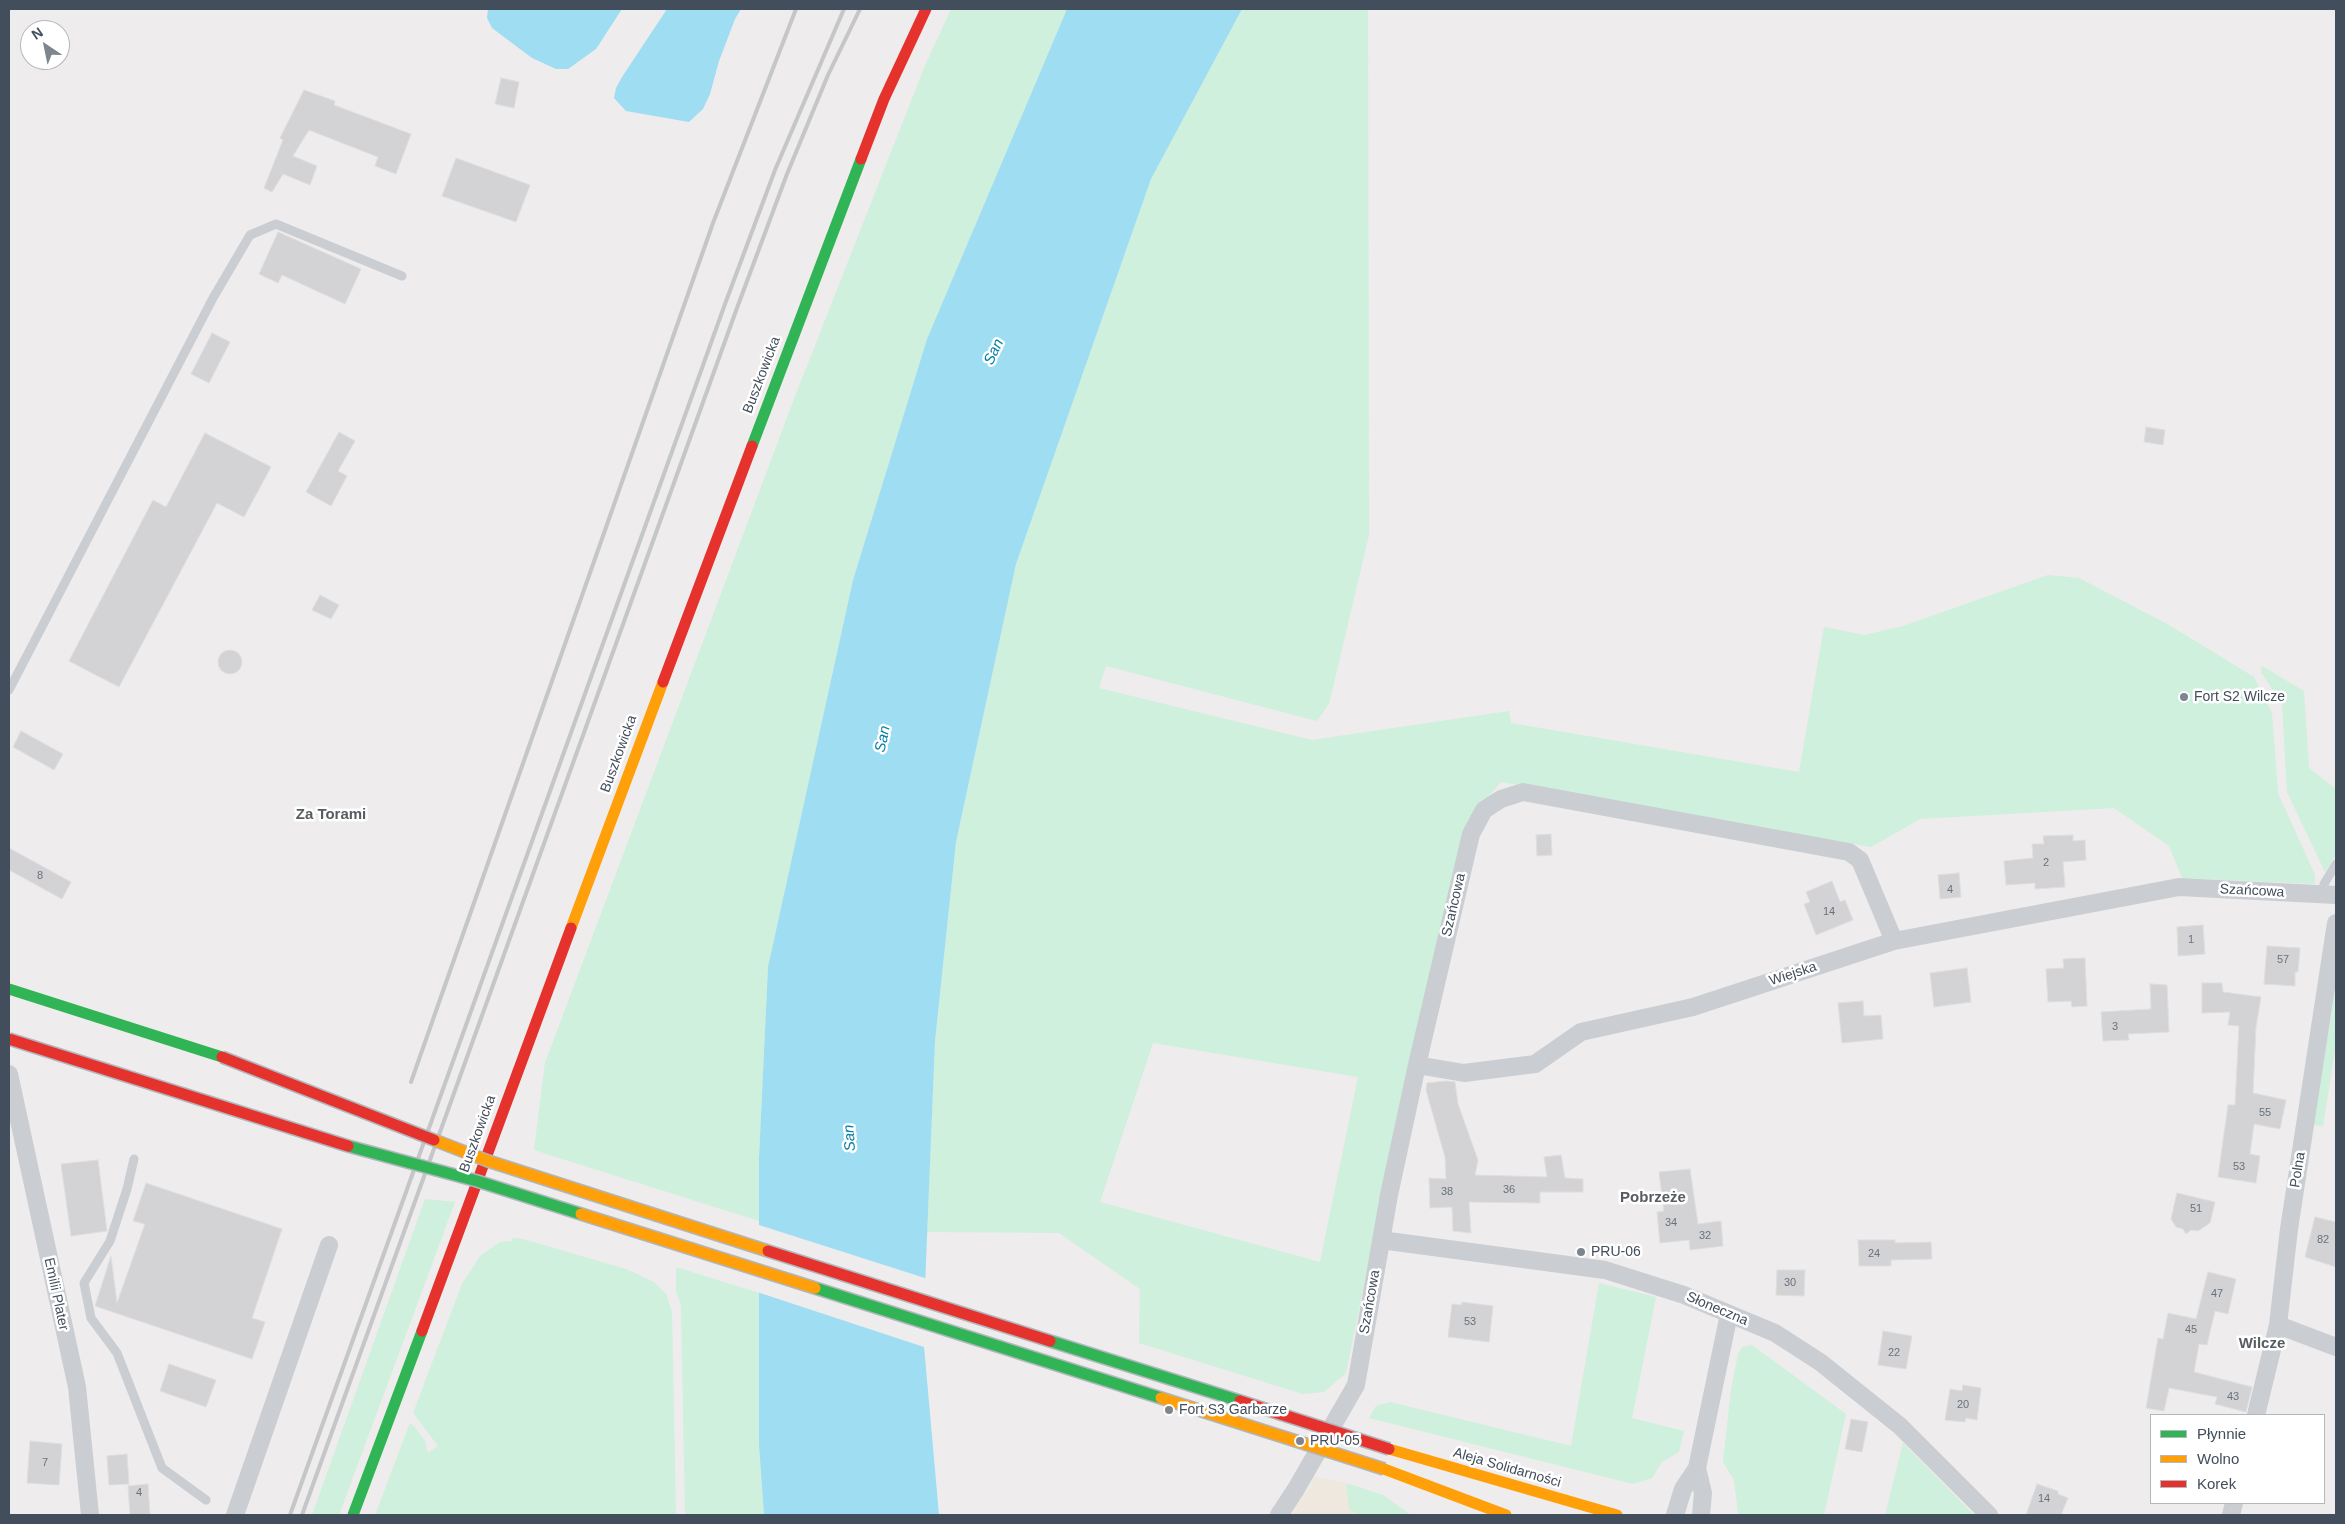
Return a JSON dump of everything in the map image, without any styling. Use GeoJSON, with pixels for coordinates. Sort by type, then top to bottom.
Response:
{"type":"FeatureCollection","features":[{"type":"Feature","properties":{"kind":"main road","name":"Buszkowicka"},"geometry":{"type":"LineString","coordinates":[[352,1515],[656,698],[884,99],[926,9]]}},
{"type":"Feature","properties":{"kind":"main road","name":"Aleja Solidarności"},"geometry":{"type":"LineString","coordinates":[[9,989],[222,1057],[488,1161],[1389,1449],[1617,1515]]}},
{"type":"Feature","properties":{"kind":"main road"},"geometry":{"type":"LineString","coordinates":[[9,1039],[317,1137],[477,1181],[1384,1469],[1506,1515]]}},
{"type":"Feature","properties":{"kind":"street","name":"Szańcowa"},"geometry":{"type":"LineString","coordinates":[[1279,1515],[1356,1385],[1389,1194],[1417,1065],[1470,834],[1484,810],[1501,799],[1523,792],[1850,852],[1860,860],[1894,941]]}},
{"type":"Feature","properties":{"kind":"street","name":"Szańcowa"},"geometry":{"type":"LineString","coordinates":[[2179,887],[2331,895]]}},
{"type":"Feature","properties":{"kind":"street","name":"Wiejska"},"geometry":{"type":"LineString","coordinates":[[1417,1065],[1464,1073],[1534,1064],[1581,1032],[1693,1007],[1894,941],[2179,887]]}},
{"type":"Feature","properties":{"kind":"street","name":"Polna"},"geometry":{"type":"LineString","coordinates":[[2256,1414],[2278,1325],[2289,1228],[2336,923]]}},
{"type":"Feature","properties":{"kind":"street","name":"Emilii Plater"},"geometry":{"type":"LineString","coordinates":[[9,1074],[77,1387],[90,1515]]}},
{"type":"Feature","properties":{"kind":"street","name":"Słoneczna"},"geometry":{"type":"LineString","coordinates":[[1381,1240],[1605,1270],[1684,1295],[1775,1334],[1820,1362],[1863,1394],[1900,1426],[1989,1515]]}},
{"type":"Feature","properties":{"kind":"street"},"geometry":{"type":"LineString","coordinates":[[235,1515],[329,1245]]}},
{"type":"Feature","properties":{"kind":"street"},"geometry":{"type":"LineString","coordinates":[[1675,1515],[1683,1489],[1697,1468],[1729,1314]]}},
{"type":"Feature","properties":{"kind":"street"},"geometry":{"type":"LineString","coordinates":[[2278,1325],[2336,1347]]}},
{"type":"Feature","properties":{"kind":"street"},"geometry":{"type":"LineString","coordinates":[[1697,1468],[1703,1493],[1701,1515]]}},
{"type":"Feature","properties":{"kind":"lane"},"geometry":{"type":"LineString","coordinates":[[9,690],[213,298],[250,235],[276,224],[402,276]]}},
{"type":"Feature","properties":{"kind":"lane","name":"Szańcowa"},"geometry":{"type":"LineString","coordinates":[[2331,895],[2324,884],[2336,864]]}},
{"type":"Feature","properties":{"kind":"lane"},"geometry":{"type":"LineString","coordinates":[[134,1158],[127,1189],[110,1240],[84,1284],[91,1318],[117,1353],[162,1468],[206,1500]]}},
{"type":"Feature","properties":{"kind":"green space"},"geometry":{"type":"Polygon","coordinates":[[[951,9],[1067,9],[927,339],[853,580],[768,967],[759,1158],[759,1221],[534,1150],[545,1063],[794,399],[924,68],[951,9]]]}},
{"type":"Feature","properties":{"kind":"green space"},"geometry":{"type":"Polygon","coordinates":[[[1242,9],[1368,9],[1369,535],[1329,704],[1317,721],[1106,666],[1099,688],[1312,740],[1509,711],[1511,723],[1799,772],[1824,627],[1864,635],[1903,626],[2048,575],[2079,578],[2169,625],[2254,677],[2272,713],[2278,793],[2315,875],[2315,884],[2182,878],[2169,846],[2114,808],[1920,819],[1871,847],[1501,782],[1471,816],[1405,1086],[1346,1373],[1324,1392],[1303,1394],[1139,1343],[1140,1289],[1059,1233],[927,1232],[935,1041],[956,842],[1016,564],[1151,179],[1242,9]],[[1153,1043],[1100,1202],[1320,1262],[1358,1077],[1153,1043]]]}},
{"type":"Feature","properties":{"kind":"green space"},"geometry":{"type":"Polygon","coordinates":[[[2262,666],[2304,691],[2309,768],[2336,789],[2336,855],[2325,872],[2287,792],[2282,704],[2261,672],[2262,666]]]}},
{"type":"Feature","properties":{"kind":"green space"},"geometry":{"type":"Polygon","coordinates":[[[2336,986],[2336,1044],[2323,1126],[2313,1125],[2336,986]]]}},
{"type":"Feature","properties":{"kind":"green space"},"geometry":{"type":"Polygon","coordinates":[[[425,1199],[455,1202],[339,1515],[312,1515],[425,1199]]]}},
{"type":"Feature","properties":{"kind":"green space"},"geometry":{"type":"Polygon","coordinates":[[[512,1238],[523,1239],[626,1269],[654,1282],[666,1294],[672,1312],[676,1515],[375,1515],[410,1423],[425,1441],[428,1453],[438,1446],[413,1413],[462,1284],[480,1256],[500,1242],[512,1241],[512,1238]]]}},
{"type":"Feature","properties":{"kind":"green space"},"geometry":{"type":"Polygon","coordinates":[[[676,1267],[759,1293],[759,1445],[764,1515],[685,1515],[681,1305],[676,1291],[676,1267]]]}},
{"type":"Feature","properties":{"kind":"green space"},"geometry":{"type":"Polygon","coordinates":[[[1599,1283],[1656,1297],[1632,1418],[1684,1431],[1679,1452],[1662,1462],[1652,1478],[1633,1484],[1369,1418],[1376,1406],[1390,1402],[1571,1446],[1599,1283]]]}},
{"type":"Feature","properties":{"kind":"green space"},"geometry":{"type":"Polygon","coordinates":[[[1752,1345],[1846,1414],[1824,1515],[1741,1515],[1738,1513],[1734,1480],[1723,1462],[1731,1390],[1738,1354],[1742,1347],[1752,1345]]]}},
{"type":"Feature","properties":{"kind":"green space"},"geometry":{"type":"Polygon","coordinates":[[[1903,1443],[1974,1515],[1885,1515],[1903,1443]]]}},
{"type":"Feature","properties":{"kind":"green space"},"geometry":{"type":"Polygon","coordinates":[[[1346,1483],[1383,1495],[1411,1515],[1359,1515],[1349,1510],[1346,1483]]]}},
{"type":"Feature","properties":{"kind":"sand"},"geometry":{"type":"Polygon","coordinates":[[[1313,1476],[1346,1483],[1349,1510],[1359,1515],[1286,1515],[1311,1486],[1313,1476]]]}},
{"type":"Feature","properties":{"kind":"water"},"geometry":{"type":"Polygon","coordinates":[[[488,9],[622,9],[596,49],[568,69],[556,69],[532,58],[492,28],[487,18],[488,9]]]}},
{"type":"Feature","properties":{"kind":"water"},"geometry":{"type":"Polygon","coordinates":[[[667,9],[741,9],[735,19],[719,61],[710,94],[703,109],[689,122],[626,111],[614,98],[616,88],[622,77],[667,9]]]}},
{"type":"Feature","properties":{"kind":"water","name":"San"},"geometry":{"type":"Polygon","coordinates":[[[1067,9],[1242,9],[1151,179],[1016,564],[956,842],[935,1041],[923,1335],[939,1515],[764,1515],[759,1445],[759,1158],[768,967],[853,580],[927,339],[1067,9]]]}},
{"type":"Feature","properties":{"kind":"pier"},"geometry":{"type":"Polygon","coordinates":[[[756,1224],[928,1279],[927,1348],[757,1292],[756,1224]]]}},
{"type":"Feature","properties":{"kind":"building"},"geometry":{"type":"Polygon","coordinates":[[[501,78],[519,82],[514,108],[495,104],[501,78]]]}},
{"type":"Feature","properties":{"kind":"building"},"geometry":{"type":"Polygon","coordinates":[[[304,90],[335,101],[334,105],[411,134],[396,174],[375,166],[378,157],[309,130],[293,156],[317,166],[310,185],[283,174],[272,192],[264,188],[283,140],[280,138],[304,90]]]}},
{"type":"Feature","properties":{"kind":"building"},"geometry":{"type":"Polygon","coordinates":[[[456,158],[530,185],[516,222],[442,196],[456,158]]]}},
{"type":"Feature","properties":{"kind":"building"},"geometry":{"type":"Polygon","coordinates":[[[278,232],[361,269],[345,304],[282,275],[278,283],[259,274],[278,232]]]}},
{"type":"Feature","properties":{"kind":"building"},"geometry":{"type":"Polygon","coordinates":[[[212,333],[230,342],[209,383],[191,374],[212,333]]]}},
{"type":"Feature","properties":{"kind":"building"},"geometry":{"type":"Polygon","coordinates":[[[2146,427],[2165,430],[2163,445],[2144,442],[2146,427]]]}},
{"type":"Feature","properties":{"kind":"building"},"geometry":{"type":"Polygon","coordinates":[[[339,432],[355,441],[338,471],[347,476],[331,506],[306,492],[339,432]]]}},
{"type":"Feature","properties":{"kind":"building"},"geometry":{"type":"Polygon","coordinates":[[[205,433],[271,467],[244,517],[217,503],[119,687],[69,661],[153,500],[166,507],[205,433]]]}},
{"type":"Feature","properties":{"kind":"building"},"geometry":{"type":"Polygon","coordinates":[[[320,595],[339,605],[331,619],[312,610],[320,595]]]}},
{"type":"Feature","properties":{"kind":"building"},"geometry":{"type":"Polygon","coordinates":[[[230,650],[239,653],[242,662],[239,671],[230,674],[221,671],[218,662],[221,653],[230,650]]]}},
{"type":"Feature","properties":{"kind":"building"},"geometry":{"type":"Polygon","coordinates":[[[21,731],[63,754],[54,770],[13,747],[21,731]]]}},
{"type":"Feature","properties":{"kind":"building"},"geometry":{"type":"Polygon","coordinates":[[[1551,834],[1552,855],[1537,856],[1536,835],[1551,834]]]}},
{"type":"Feature","properties":{"kind":"building"},"geometry":{"type":"Polygon","coordinates":[[[2073,835],[2073,841],[2085,840],[2086,860],[2063,862],[2065,887],[2035,889],[2035,883],[2006,885],[2004,861],[2033,858],[2032,844],[2044,844],[2043,836],[2073,835]]]}},
{"type":"Feature","properties":{"kind":"building"},"geometry":{"type":"Polygon","coordinates":[[[9,848],[71,882],[62,899],[9,870],[9,848]]]}},
{"type":"Feature","properties":{"kind":"building"},"geometry":{"type":"Polygon","coordinates":[[[1959,873],[1961,897],[1940,899],[1938,875],[1959,873]]]}},
{"type":"Feature","properties":{"kind":"building"},"geometry":{"type":"Polygon","coordinates":[[[1832,881],[1840,902],[1845,900],[1853,920],[1816,935],[1804,904],[1810,902],[1806,892],[1832,881]]]}},
{"type":"Feature","properties":{"kind":"building"},"geometry":{"type":"Polygon","coordinates":[[[2203,925],[2205,954],[2178,956],[2177,927],[2203,925]]]}},
{"type":"Feature","properties":{"kind":"building"},"geometry":{"type":"Polygon","coordinates":[[[2267,946],[2300,948],[2298,972],[2295,972],[2295,986],[2264,984],[2267,946]]]}},
{"type":"Feature","properties":{"kind":"building"},"geometry":{"type":"Polygon","coordinates":[[[2085,958],[2087,1006],[2072,1007],[2071,1001],[2048,1002],[2046,969],[2064,968],[2063,959],[2085,958]]]}},
{"type":"Feature","properties":{"kind":"building"},"geometry":{"type":"Polygon","coordinates":[[[1967,968],[1971,1002],[1934,1007],[1930,973],[1967,968]]]}},
{"type":"Feature","properties":{"kind":"building"},"geometry":{"type":"Polygon","coordinates":[[[2202,983],[2222,983],[2223,992],[2261,997],[2256,1027],[2253,1093],[2286,1100],[2280,1129],[2254,1124],[2250,1154],[2260,1156],[2256,1183],[2218,1177],[2228,1105],[2235,1105],[2239,1026],[2228,1025],[2230,1012],[2202,1013],[2202,983]]]}},
{"type":"Feature","properties":{"kind":"building"},"geometry":{"type":"Polygon","coordinates":[[[2150,984],[2167,985],[2169,1032],[2128,1034],[2129,1040],[2103,1041],[2101,1012],[2151,1009],[2150,984]]]}},
{"type":"Feature","properties":{"kind":"building"},"geometry":{"type":"Polygon","coordinates":[[[1863,1001],[1864,1016],[1881,1015],[1883,1039],[1842,1043],[1838,1003],[1863,1001]]]}},
{"type":"Feature","properties":{"kind":"building"},"geometry":{"type":"Polygon","coordinates":[[[1455,1082],[1458,1104],[1478,1160],[1475,1175],[1547,1177],[1544,1157],[1561,1155],[1565,1178],[1583,1179],[1583,1192],[1540,1192],[1540,1203],[1469,1202],[1471,1233],[1453,1231],[1452,1207],[1430,1208],[1429,1178],[1446,1179],[1445,1157],[1426,1090],[1427,1083],[1455,1082]]]}},
{"type":"Feature","properties":{"kind":"building"},"geometry":{"type":"Polygon","coordinates":[[[98,1160],[107,1231],[71,1236],[61,1164],[98,1160]]]}},
{"type":"Feature","properties":{"kind":"building"},"geometry":{"type":"Polygon","coordinates":[[[1690,1169],[1698,1224],[1721,1221],[1723,1246],[1690,1250],[1689,1240],[1660,1243],[1657,1212],[1664,1211],[1659,1172],[1690,1169]]]}},
{"type":"Feature","properties":{"kind":"building"},"geometry":{"type":"Polygon","coordinates":[[[146,1183],[282,1229],[252,1318],[265,1322],[252,1359],[95,1306],[111,1256],[117,1303],[145,1224],[133,1221],[146,1183]]]}},
{"type":"Feature","properties":{"kind":"building"},"geometry":{"type":"Polygon","coordinates":[[[2177,1193],[2215,1202],[2210,1223],[2198,1231],[2191,1230],[2186,1234],[2183,1229],[2176,1227],[2171,1219],[2177,1193]]]}},
{"type":"Feature","properties":{"kind":"building"},"geometry":{"type":"Polygon","coordinates":[[[2315,1217],[2336,1222],[2336,1267],[2305,1257],[2315,1217]]]}},
{"type":"Feature","properties":{"kind":"building"},"geometry":{"type":"Polygon","coordinates":[[[1858,1240],[1895,1240],[1895,1243],[1931,1242],[1932,1259],[1891,1260],[1891,1266],[1859,1266],[1858,1240]]]}},
{"type":"Feature","properties":{"kind":"building"},"geometry":{"type":"Polygon","coordinates":[[[1777,1270],[1805,1270],[1804,1296],[1776,1295],[1777,1270]]]}},
{"type":"Feature","properties":{"kind":"building"},"geometry":{"type":"Polygon","coordinates":[[[2208,1272],[2236,1279],[2228,1314],[2215,1311],[2207,1345],[2199,1344],[2194,1372],[2252,1387],[2246,1412],[2215,1404],[2217,1397],[2169,1388],[2164,1411],[2146,1408],[2158,1338],[2163,1339],[2168,1313],[2196,1319],[2208,1272]]]}},
{"type":"Feature","properties":{"kind":"building"},"geometry":{"type":"Polygon","coordinates":[[[1462,1302],[1493,1306],[1489,1342],[1448,1337],[1452,1304],[1462,1305],[1462,1302]]]}},
{"type":"Feature","properties":{"kind":"building"},"geometry":{"type":"Polygon","coordinates":[[[1883,1331],[1912,1336],[1906,1369],[1878,1365],[1883,1331]]]}},
{"type":"Feature","properties":{"kind":"building"},"geometry":{"type":"Polygon","coordinates":[[[169,1364],[216,1380],[206,1407],[160,1391],[169,1364]]]}},
{"type":"Feature","properties":{"kind":"building"},"geometry":{"type":"Polygon","coordinates":[[[1963,1385],[1981,1388],[1977,1420],[1966,1418],[1965,1422],[1945,1420],[1950,1389],[1962,1391],[1963,1385]]]}},
{"type":"Feature","properties":{"kind":"building"},"geometry":{"type":"Polygon","coordinates":[[[1851,1419],[1868,1422],[1862,1452],[1845,1449],[1851,1419]]]}},
{"type":"Feature","properties":{"kind":"building"},"geometry":{"type":"Polygon","coordinates":[[[30,1441],[62,1444],[59,1485],[27,1483],[30,1441]]]}},
{"type":"Feature","properties":{"kind":"building"},"geometry":{"type":"Polygon","coordinates":[[[127,1454],[129,1484],[109,1485],[107,1456],[127,1454]]]}},
{"type":"Feature","properties":{"kind":"building"},"geometry":{"type":"Polygon","coordinates":[[[148,1484],[150,1515],[130,1515],[128,1486],[148,1484]]]}},
{"type":"Feature","properties":{"kind":"building"},"geometry":{"type":"Polygon","coordinates":[[[2037,1484],[2058,1491],[2058,1494],[2068,1498],[2061,1515],[2026,1515],[2037,1484]]]}},
{"type":"Feature","properties":{"kind":"railway"},"geometry":{"type":"LineString","coordinates":[[411,1082],[713,223],[796,9]]}},
{"type":"Feature","properties":{"kind":"railway"},"geometry":{"type":"LineString","coordinates":[[290,1515],[725,304],[775,170],[844,9]]}},
{"type":"Feature","properties":{"kind":"railway"},"geometry":{"type":"LineString","coordinates":[[302,1515],[737,308],[787,174],[828,75],[860,9]]}},
{"type":"Feature","properties":{"kind":"traffic: fast"},"geometry":{"type":"LineString","coordinates":[[752,446],[861,159]]}},
{"type":"Feature","properties":{"kind":"traffic: fast"},"geometry":{"type":"LineString","coordinates":[[9,989],[222,1057]]}},
{"type":"Feature","properties":{"kind":"traffic: fast"},"geometry":{"type":"LineString","coordinates":[[348,1146],[477,1181],[581,1214]]}},
{"type":"Feature","properties":{"kind":"traffic: fast"},"geometry":{"type":"LineString","coordinates":[[815,1288],[1161,1398]]}},
{"type":"Feature","properties":{"kind":"traffic: fast"},"geometry":{"type":"LineString","coordinates":[[353,1515],[422,1331]]}},
{"type":"Feature","properties":{"kind":"traffic: fast"},"geometry":{"type":"LineString","coordinates":[[1050,1341],[1240,1401]]}},
{"type":"Feature","properties":{"kind":"traffic: slow"},"geometry":{"type":"LineString","coordinates":[[571,928],[663,682]]}},
{"type":"Feature","properties":{"kind":"traffic: slow"},"geometry":{"type":"LineString","coordinates":[[434,1140],[488,1161],[768,1251]]}},
{"type":"Feature","properties":{"kind":"traffic: slow"},"geometry":{"type":"LineString","coordinates":[[581,1214],[815,1288]]}},
{"type":"Feature","properties":{"kind":"traffic: slow"},"geometry":{"type":"LineString","coordinates":[[1161,1398],[1384,1469]]}},
{"type":"Feature","properties":{"kind":"traffic: slow"},"geometry":{"type":"LineString","coordinates":[[1389,1449],[1617,1515]]}},
{"type":"Feature","properties":{"kind":"traffic: slow"},"geometry":{"type":"LineString","coordinates":[[1384,1469],[1506,1515]]}},
{"type":"Feature","properties":{"kind":"traffic: jam"},"geometry":{"type":"LineString","coordinates":[[861,159],[884,99],[926,9]]}},
{"type":"Feature","properties":{"kind":"traffic: jam"},"geometry":{"type":"LineString","coordinates":[[663,682],[752,446]]}},
{"type":"Feature","properties":{"kind":"traffic: jam"},"geometry":{"type":"LineString","coordinates":[[422,1331],[571,928]]}},
{"type":"Feature","properties":{"kind":"traffic: jam"},"geometry":{"type":"LineString","coordinates":[[9,1039],[348,1146]]}},
{"type":"Feature","properties":{"kind":"traffic: jam"},"geometry":{"type":"LineString","coordinates":[[222,1057],[434,1140]]}},
{"type":"Feature","properties":{"kind":"traffic: jam"},"geometry":{"type":"LineString","coordinates":[[768,1251],[1050,1341]]}},
{"type":"Feature","properties":{"kind":"traffic: jam"},"geometry":{"type":"LineString","coordinates":[[1240,1401],[1389,1449]]}},
{"type":"Feature","properties":{"kind":"place","name":"Fort S2 Wilcze"},"geometry":{"type":"Point","coordinates":[2184,697]}},
{"type":"Feature","properties":{"kind":"place","name":"PRU-06"},"geometry":{"type":"Point","coordinates":[1581,1252]}},
{"type":"Feature","properties":{"kind":"place","name":"Fort S3 Garbarze"},"geometry":{"type":"Point","coordinates":[1169,1410]}},
{"type":"Feature","properties":{"kind":"place","name":"PRU-05"},"geometry":{"type":"Point","coordinates":[1300,1441]}},
{"type":"Feature","properties":{"kind":"district","name":"Za Torami"},"geometry":{"type":"Point","coordinates":[331,815]}},
{"type":"Feature","properties":{"kind":"district","name":"Pobrzeże"},"geometry":{"type":"Point","coordinates":[1653,1198]}},
{"type":"Feature","properties":{"kind":"district","name":"Wilcze"},"geometry":{"type":"Point","coordinates":[2262,1344]}}]}
